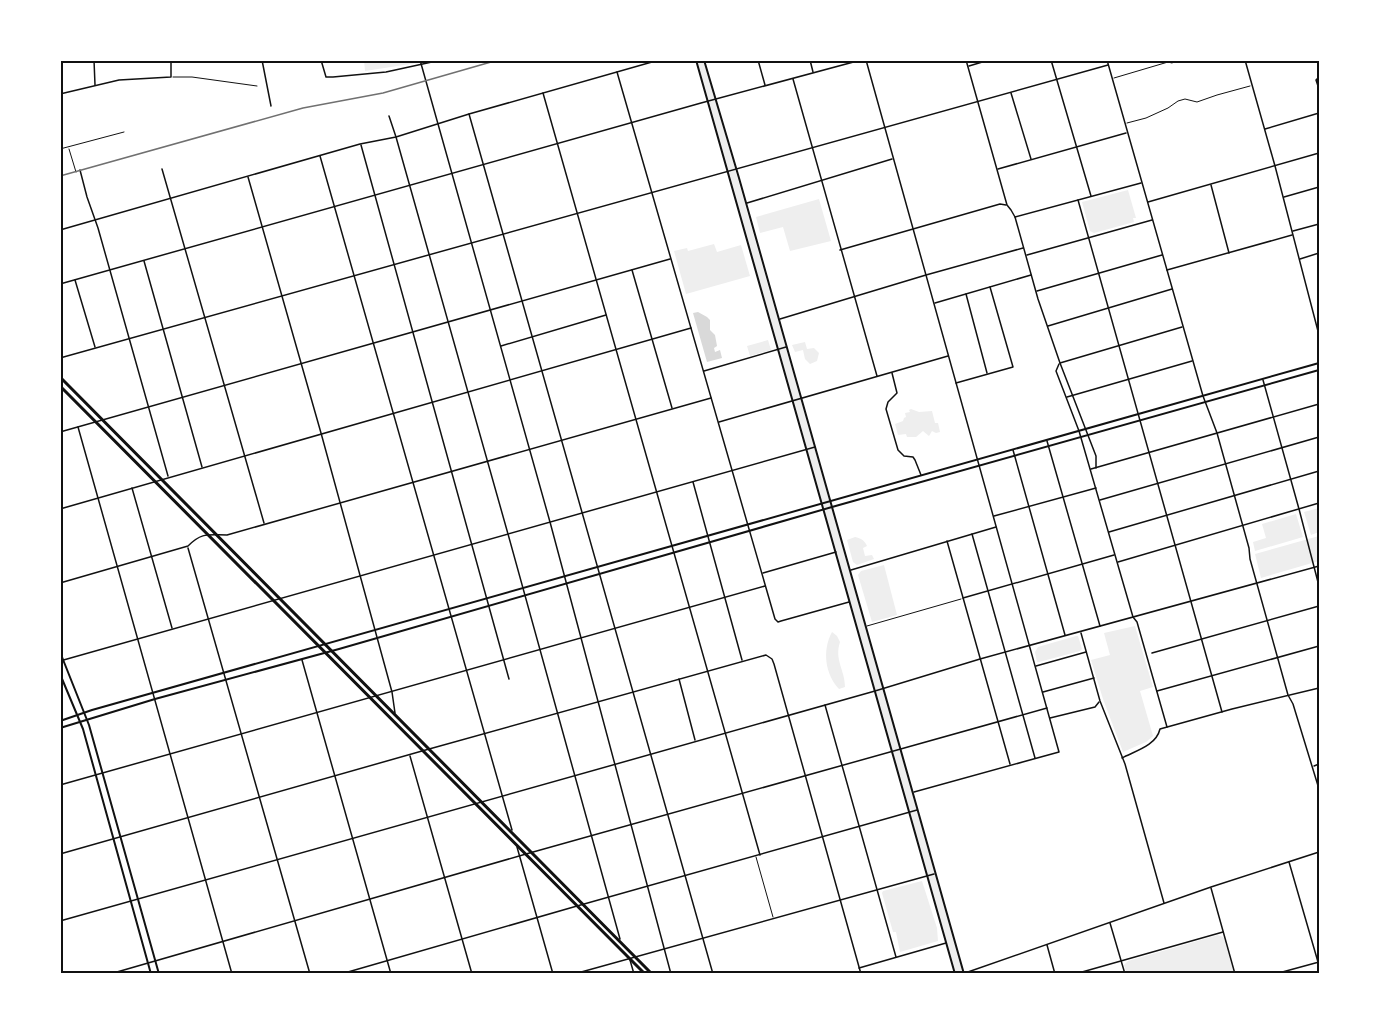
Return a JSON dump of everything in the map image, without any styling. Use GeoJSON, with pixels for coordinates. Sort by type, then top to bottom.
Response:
{"type":"FeatureCollection","features":[{"type":"Feature","properties":{"kind":"main road"},"geometry":{"type":"LineString","coordinates":[[60,377],[652,974]]}},
{"type":"Feature","properties":{"kind":"main road"},"geometry":{"type":"LineString","coordinates":[[60,386],[645,974]]}},
{"type":"Feature","properties":{"kind":"street"},"geometry":{"type":"LineString","coordinates":[[94,60],[94,86]]}},
{"type":"Feature","properties":{"kind":"street"},"geometry":{"type":"LineString","coordinates":[[60,94],[119,80],[171,77],[171,60]]}},
{"type":"Feature","properties":{"kind":"street"},"geometry":{"type":"LineString","coordinates":[[262,60],[271,106]]}},
{"type":"Feature","properties":{"kind":"street"},"geometry":{"type":"LineString","coordinates":[[321,60],[326,77],[386,72],[441,60]]}},
{"type":"Feature","properties":{"kind":"street"},"geometry":{"type":"LineString","coordinates":[[420,60],[550,522],[671,974]]}},
{"type":"Feature","properties":{"kind":"street"},"geometry":{"type":"LineString","coordinates":[[60,230],[360,144],[396,137],[436,123],[660,60]]}},
{"type":"Feature","properties":{"kind":"street"},"geometry":{"type":"LineString","coordinates":[[696,60],[955,974]]}},
{"type":"Feature","properties":{"kind":"street"},"geometry":{"type":"LineString","coordinates":[[704,60],[964,974],[1164,903],[1319,852]]}},
{"type":"Feature","properties":{"kind":"street"},"geometry":{"type":"LineString","coordinates":[[758,60],[765,86]]}},
{"type":"Feature","properties":{"kind":"street"},"geometry":{"type":"LineString","coordinates":[[810,60],[813,73]]}},
{"type":"Feature","properties":{"kind":"street"},"geometry":{"type":"LineString","coordinates":[[60,284],[632,122],[861,60]]}},
{"type":"Feature","properties":{"kind":"street"},"geometry":{"type":"LineString","coordinates":[[866,60],[1059,752],[913,792]]}},
{"type":"Feature","properties":{"kind":"street"},"geometry":{"type":"LineString","coordinates":[[966,60],[1007,205],[1015,217],[1047,326],[1089,435],[1096,456],[1096,468]]}},
{"type":"Feature","properties":{"kind":"street"},"geometry":{"type":"LineString","coordinates":[[968,66],[989,60]]}},
{"type":"Feature","properties":{"kind":"street"},"geometry":{"type":"LineString","coordinates":[[1051,60],[1091,196]]}},
{"type":"Feature","properties":{"kind":"street"},"geometry":{"type":"LineString","coordinates":[[1107,60],[1203,396],[1217,433],[1288,695],[1293,704],[1319,789]]}},
{"type":"Feature","properties":{"kind":"street"},"geometry":{"type":"LineString","coordinates":[[1255,60],[1245,61],[1319,335]]}},
{"type":"Feature","properties":{"kind":"street"},"geometry":{"type":"LineString","coordinates":[[60,358],[1108,64]]}},
{"type":"Feature","properties":{"kind":"street"},"geometry":{"type":"LineString","coordinates":[[617,72],[775,619],[778,622],[850,602]]}},
{"type":"Feature","properties":{"kind":"street"},"geometry":{"type":"LineString","coordinates":[[1319,77],[1316,80],[1319,89]]}},
{"type":"Feature","properties":{"kind":"street"},"geometry":{"type":"LineString","coordinates":[[792,78],[877,376]]}},
{"type":"Feature","properties":{"kind":"street"},"geometry":{"type":"LineString","coordinates":[[1011,92],[1031,159]]}},
{"type":"Feature","properties":{"kind":"street"},"geometry":{"type":"LineString","coordinates":[[543,93],[743,793],[758,855]]}},
{"type":"Feature","properties":{"kind":"street"},"geometry":{"type":"LineString","coordinates":[[1264,129],[1319,113]]}},
{"type":"Feature","properties":{"kind":"street"},"geometry":{"type":"LineString","coordinates":[[469,114],[713,974]]}},
{"type":"Feature","properties":{"kind":"street"},"geometry":{"type":"LineString","coordinates":[[389,117],[508,534],[621,943]]}},
{"type":"Feature","properties":{"kind":"street"},"geometry":{"type":"LineString","coordinates":[[997,169],[1127,132]]}},
{"type":"Feature","properties":{"kind":"street"},"geometry":{"type":"LineString","coordinates":[[360,144],[508,679]]}},
{"type":"Feature","properties":{"kind":"street"},"geometry":{"type":"LineString","coordinates":[[1148,202],[1319,153]]}},
{"type":"Feature","properties":{"kind":"street"},"geometry":{"type":"LineString","coordinates":[[320,156],[513,833]]}},
{"type":"Feature","properties":{"kind":"street"},"geometry":{"type":"LineString","coordinates":[[746,204],[893,159]]}},
{"type":"Feature","properties":{"kind":"street"},"geometry":{"type":"LineString","coordinates":[[162,169],[264,524]]}},
{"type":"Feature","properties":{"kind":"street"},"geometry":{"type":"LineString","coordinates":[[80,171],[168,477]]}},
{"type":"Feature","properties":{"kind":"street"},"geometry":{"type":"LineString","coordinates":[[248,176],[392,692],[395,715]]}},
{"type":"Feature","properties":{"kind":"street"},"geometry":{"type":"LineString","coordinates":[[1015,217],[1142,183]]}},
{"type":"Feature","properties":{"kind":"street"},"geometry":{"type":"LineString","coordinates":[[1210,184],[1229,253]]}},
{"type":"Feature","properties":{"kind":"street"},"geometry":{"type":"LineString","coordinates":[[1283,197],[1319,188]]}},
{"type":"Feature","properties":{"kind":"street"},"geometry":{"type":"LineString","coordinates":[[1078,200],[1222,712]]}},
{"type":"Feature","properties":{"kind":"street"},"geometry":{"type":"LineString","coordinates":[[840,250],[1000,204],[1007,205]]}},
{"type":"Feature","properties":{"kind":"street"},"geometry":{"type":"LineString","coordinates":[[1026,255],[1153,220]]}},
{"type":"Feature","properties":{"kind":"street"},"geometry":{"type":"LineString","coordinates":[[1292,231],[1319,224]]}},
{"type":"Feature","properties":{"kind":"street"},"geometry":{"type":"LineString","coordinates":[[1167,270],[1293,235]]}},
{"type":"Feature","properties":{"kind":"street"},"geometry":{"type":"LineString","coordinates":[[779,319],[1023,248]]}},
{"type":"Feature","properties":{"kind":"street"},"geometry":{"type":"LineString","coordinates":[[1299,259],[1319,254]]}},
{"type":"Feature","properties":{"kind":"street"},"geometry":{"type":"LineString","coordinates":[[1036,292],[1163,255]]}},
{"type":"Feature","properties":{"kind":"street"},"geometry":{"type":"LineString","coordinates":[[60,432],[671,259]]}},
{"type":"Feature","properties":{"kind":"street"},"geometry":{"type":"LineString","coordinates":[[144,260],[202,467]]}},
{"type":"Feature","properties":{"kind":"street"},"geometry":{"type":"LineString","coordinates":[[632,270],[672,409]]}},
{"type":"Feature","properties":{"kind":"street"},"geometry":{"type":"LineString","coordinates":[[934,303],[1031,275]]}},
{"type":"Feature","properties":{"kind":"street"},"geometry":{"type":"LineString","coordinates":[[75,280],[95,348]]}},
{"type":"Feature","properties":{"kind":"street"},"geometry":{"type":"LineString","coordinates":[[956,383],[1013,367],[990,287]]}},
{"type":"Feature","properties":{"kind":"street"},"geometry":{"type":"LineString","coordinates":[[1047,326],[1172,288]]}},
{"type":"Feature","properties":{"kind":"street"},"geometry":{"type":"LineString","coordinates":[[966,294],[987,374]]}},
{"type":"Feature","properties":{"kind":"street"},"geometry":{"type":"LineString","coordinates":[[500,346],[607,315]]}},
{"type":"Feature","properties":{"kind":"street"},"geometry":{"type":"LineString","coordinates":[[1167,728],[1081,437],[1056,371],[1060,363],[1183,327]]}},
{"type":"Feature","properties":{"kind":"street"},"geometry":{"type":"LineString","coordinates":[[60,509],[691,328]]}},
{"type":"Feature","properties":{"kind":"street"},"geometry":{"type":"LineString","coordinates":[[703,371],[787,347]]}},
{"type":"Feature","properties":{"kind":"street"},"geometry":{"type":"LineString","coordinates":[[718,422],[948,356]]}},
{"type":"Feature","properties":{"kind":"street"},"geometry":{"type":"LineString","coordinates":[[1066,398],[1193,360]]}},
{"type":"Feature","properties":{"kind":"street"},"geometry":{"type":"LineString","coordinates":[[60,721],[1319,363]]}},
{"type":"Feature","properties":{"kind":"street"},"geometry":{"type":"LineString","coordinates":[[60,728],[155,699],[1319,370]]}},
{"type":"Feature","properties":{"kind":"street"},"geometry":{"type":"LineString","coordinates":[[892,372],[897,393],[888,402],[886,409],[898,450],[904,456],[915,460],[922,476]]}},
{"type":"Feature","properties":{"kind":"street"},"geometry":{"type":"LineString","coordinates":[[1262,379],[1319,586]]}},
{"type":"Feature","properties":{"kind":"street"},"geometry":{"type":"LineString","coordinates":[[60,583],[188,546],[196,538],[207,534],[227,535],[711,398]]}},
{"type":"Feature","properties":{"kind":"street"},"geometry":{"type":"LineString","coordinates":[[1090,469],[1319,404]]}},
{"type":"Feature","properties":{"kind":"street"},"geometry":{"type":"LineString","coordinates":[[78,427],[232,974]]}},
{"type":"Feature","properties":{"kind":"street"},"geometry":{"type":"LineString","coordinates":[[1099,501],[1319,437]]}},
{"type":"Feature","properties":{"kind":"street"},"geometry":{"type":"LineString","coordinates":[[1047,440],[1100,626]]}},
{"type":"Feature","properties":{"kind":"street"},"geometry":{"type":"LineString","coordinates":[[61,660],[815,447]]}},
{"type":"Feature","properties":{"kind":"street"},"geometry":{"type":"LineString","coordinates":[[1014,450],[1065,636]]}},
{"type":"Feature","properties":{"kind":"street"},"geometry":{"type":"LineString","coordinates":[[1108,533],[1319,471]]}},
{"type":"Feature","properties":{"kind":"street"},"geometry":{"type":"LineString","coordinates":[[692,482],[742,661]]}},
{"type":"Feature","properties":{"kind":"street"},"geometry":{"type":"LineString","coordinates":[[132,488],[172,629]]}},
{"type":"Feature","properties":{"kind":"street"},"geometry":{"type":"LineString","coordinates":[[993,516],[1096,488]]}},
{"type":"Feature","properties":{"kind":"street"},"geometry":{"type":"LineString","coordinates":[[1117,562],[1319,503]]}},
{"type":"Feature","properties":{"kind":"street"},"geometry":{"type":"LineString","coordinates":[[850,570],[996,527]]}},
{"type":"Feature","properties":{"kind":"street"},"geometry":{"type":"LineString","coordinates":[[972,534],[1035,759]]}},
{"type":"Feature","properties":{"kind":"street"},"geometry":{"type":"LineString","coordinates":[[947,541],[1010,765]]}},
{"type":"Feature","properties":{"kind":"street"},"geometry":{"type":"LineString","coordinates":[[188,546],[310,974]]}},
{"type":"Feature","properties":{"kind":"street"},"geometry":{"type":"LineString","coordinates":[[762,573],[836,552]]}},
{"type":"Feature","properties":{"kind":"street"},"geometry":{"type":"LineString","coordinates":[[963,598],[1115,555]]}},
{"type":"Feature","properties":{"kind":"street"},"geometry":{"type":"LineString","coordinates":[[60,921],[875,691],[980,659],[1319,566]]}},
{"type":"Feature","properties":{"kind":"street"},"geometry":{"type":"LineString","coordinates":[[60,785],[377,697],[765,585]]}},
{"type":"Feature","properties":{"kind":"street"},"geometry":{"type":"LineString","coordinates":[[1152,653],[1319,606]]}},
{"type":"Feature","properties":{"kind":"street"},"geometry":{"type":"LineString","coordinates":[[1080,632],[1100,700],[1122,758],[1164,903]]}},
{"type":"Feature","properties":{"kind":"street"},"geometry":{"type":"LineString","coordinates":[[1156,692],[1319,646]]}},
{"type":"Feature","properties":{"kind":"street"},"geometry":{"type":"LineString","coordinates":[[60,652],[61,660],[87,719],[159,974]]}},
{"type":"Feature","properties":{"kind":"street"},"geometry":{"type":"LineString","coordinates":[[1035,666],[1086,652]]}},
{"type":"Feature","properties":{"kind":"street"},"geometry":{"type":"LineString","coordinates":[[60,854],[763,655],[769,656],[774,664],[861,974]]}},
{"type":"Feature","properties":{"kind":"street"},"geometry":{"type":"LineString","coordinates":[[302,659],[391,974]]}},
{"type":"Feature","properties":{"kind":"street"},"geometry":{"type":"LineString","coordinates":[[60,674],[78,715],[151,974]]}},
{"type":"Feature","properties":{"kind":"street"},"geometry":{"type":"LineString","coordinates":[[1042,692],[1094,678]]}},
{"type":"Feature","properties":{"kind":"street"},"geometry":{"type":"LineString","coordinates":[[679,679],[696,741]]}},
{"type":"Feature","properties":{"kind":"street"},"geometry":{"type":"LineString","coordinates":[[1122,758],[1151,743],[1160,729],[1319,688]]}},
{"type":"Feature","properties":{"kind":"street"},"geometry":{"type":"LineString","coordinates":[[1050,718],[1095,706],[1100,700]]}},
{"type":"Feature","properties":{"kind":"street"},"geometry":{"type":"LineString","coordinates":[[825,705],[896,957]]}},
{"type":"Feature","properties":{"kind":"street"},"geometry":{"type":"LineString","coordinates":[[110,974],[526,854],[1047,708]]}},
{"type":"Feature","properties":{"kind":"street"},"geometry":{"type":"LineString","coordinates":[[409,754],[472,974]]}},
{"type":"Feature","properties":{"kind":"street"},"geometry":{"type":"LineString","coordinates":[[1313,766],[1319,764]]}},
{"type":"Feature","properties":{"kind":"street"},"geometry":{"type":"LineString","coordinates":[[341,974],[918,810]]}},
{"type":"Feature","properties":{"kind":"street"},"geometry":{"type":"LineString","coordinates":[[517,846],[553,974]]}},
{"type":"Feature","properties":{"kind":"street"},"geometry":{"type":"LineString","coordinates":[[1275,974],[1318,962],[1289,862]]}},
{"type":"Feature","properties":{"kind":"street"},"geometry":{"type":"LineString","coordinates":[[574,974],[936,873]]}},
{"type":"Feature","properties":{"kind":"street"},"geometry":{"type":"LineString","coordinates":[[1211,887],[1235,974]]}},
{"type":"Feature","properties":{"kind":"street"},"geometry":{"type":"LineString","coordinates":[[1110,922],[1125,974]]}},
{"type":"Feature","properties":{"kind":"street"},"geometry":{"type":"LineString","coordinates":[[1076,974],[1223,932]]}},
{"type":"Feature","properties":{"kind":"street"},"geometry":{"type":"LineString","coordinates":[[859,968],[946,943]]}},
{"type":"Feature","properties":{"kind":"street"},"geometry":{"type":"LineString","coordinates":[[1046,944],[1055,974]]}},
{"type":"Feature","properties":{"kind":"street"},"geometry":{"type":"LineString","coordinates":[[629,959],[634,974]]}},
{"type":"Feature","properties":{"kind":"street"},"geometry":{"type":"LineString","coordinates":[[60,966],[62,974]]}},
{"type":"Feature","properties":{"kind":"lane"},"geometry":{"type":"LineString","coordinates":[[1112,79],[1168,62],[1172,63]]}},
{"type":"Feature","properties":{"kind":"lane"},"geometry":{"type":"LineString","coordinates":[[171,77],[192,77],[257,86]]}},
{"type":"Feature","properties":{"kind":"lane"},"geometry":{"type":"LineString","coordinates":[[1125,124],[1146,118],[1178,101],[1185,99],[1197,102],[1252,86]]}},
{"type":"Feature","properties":{"kind":"lane"},"geometry":{"type":"LineString","coordinates":[[60,149],[124,132]]}},
{"type":"Feature","properties":{"kind":"lane"},"geometry":{"type":"LineString","coordinates":[[68,147],[76,172]]}},
{"type":"Feature","properties":{"kind":"lane"},"geometry":{"type":"LineString","coordinates":[[866,627],[963,598]]}},
{"type":"Feature","properties":{"kind":"lane"},"geometry":{"type":"LineString","coordinates":[[758,855],[773,918]]}},
{"type":"Feature","properties":{"kind":"shaded area"},"geometry":{"type":"Polygon","coordinates":[[[364,60],[416,60],[417,63],[365,71],[364,60]]]}},
{"type":"Feature","properties":{"kind":"shaded area"},"geometry":{"type":"Polygon","coordinates":[[[696,60],[704,60],[964,974],[955,974],[696,60]]]}},
{"type":"Feature","properties":{"kind":"shaded area"},"geometry":{"type":"Polygon","coordinates":[[[1128,190],[1136,218],[1133,218],[1134,222],[1094,233],[1090,231],[1082,202],[1128,190]]]}},
{"type":"Feature","properties":{"kind":"shaded area"},"geometry":{"type":"Polygon","coordinates":[[[819,199],[831,241],[790,251],[783,227],[760,233],[756,217],[819,199]]]}},
{"type":"Feature","properties":{"kind":"shaded area"},"geometry":{"type":"Polygon","coordinates":[[[714,244],[717,252],[741,245],[750,276],[686,294],[674,251],[687,248],[688,251],[714,244]]]}},
{"type":"Feature","properties":{"kind":"shaded area"},"geometry":{"type":"Polygon","coordinates":[[[698,312],[710,320],[710,330],[715,335],[717,346],[714,348],[715,352],[720,350],[722,358],[707,362],[693,313],[698,312]]]}},
{"type":"Feature","properties":{"kind":"shaded area"},"geometry":{"type":"Polygon","coordinates":[[[768,340],[771,350],[750,356],[747,346],[768,340]]]}},
{"type":"Feature","properties":{"kind":"shaded area"},"geometry":{"type":"Polygon","coordinates":[[[805,342],[807,349],[814,348],[819,353],[817,361],[810,364],[805,359],[803,350],[795,352],[792,345],[805,342]]]}},
{"type":"Feature","properties":{"kind":"shaded area"},"geometry":{"type":"Polygon","coordinates":[[[911,409],[919,412],[932,411],[940,432],[932,431],[929,436],[923,431],[916,437],[907,437],[906,434],[898,435],[895,424],[903,421],[906,417],[905,413],[910,412],[911,409]]]}},
{"type":"Feature","properties":{"kind":"shaded area"},"geometry":{"type":"Polygon","coordinates":[[[1319,508],[1319,532],[1311,535],[1304,512],[1319,508]]]}},
{"type":"Feature","properties":{"kind":"shaded area"},"geometry":{"type":"Polygon","coordinates":[[[1296,514],[1303,537],[1255,551],[1253,542],[1266,538],[1262,524],[1296,514]]]}},
{"type":"Feature","properties":{"kind":"shaded area"},"geometry":{"type":"Polygon","coordinates":[[[1319,536],[1319,561],[1261,578],[1255,554],[1319,536]]]}},
{"type":"Feature","properties":{"kind":"shaded area"},"geometry":{"type":"Polygon","coordinates":[[[855,537],[866,544],[867,546],[863,548],[865,556],[872,555],[874,559],[857,565],[853,562],[847,540],[855,537]]]}},
{"type":"Feature","properties":{"kind":"shaded area"},"geometry":{"type":"Polygon","coordinates":[[[884,565],[897,615],[872,622],[858,575],[861,571],[884,565]]]}},
{"type":"Feature","properties":{"kind":"shaded area"},"geometry":{"type":"Polygon","coordinates":[[[1135,626],[1153,687],[1140,691],[1153,736],[1146,742],[1123,752],[1091,660],[1110,655],[1104,633],[1135,626]]]}},
{"type":"Feature","properties":{"kind":"shaded area"},"geometry":{"type":"Polygon","coordinates":[[[832,632],[840,642],[838,654],[845,681],[845,687],[839,689],[834,683],[826,662],[827,646],[832,632]]]}},
{"type":"Feature","properties":{"kind":"shaded area"},"geometry":{"type":"Polygon","coordinates":[[[1078,636],[1082,649],[1080,651],[1037,662],[1035,652],[1038,647],[1078,636]]]}},
{"type":"Feature","properties":{"kind":"shaded area"},"geometry":{"type":"Polygon","coordinates":[[[922,881],[937,928],[938,941],[900,952],[896,932],[893,932],[882,893],[922,881]]]}},
{"type":"Feature","properties":{"kind":"shaded area"},"geometry":{"type":"Polygon","coordinates":[[[1218,935],[1224,938],[1234,974],[1127,974],[1124,965],[1128,961],[1218,935]]]}},
{"type":"Feature","properties":{"kind":"railway"},"geometry":{"type":"LineString","coordinates":[[60,176],[303,108],[383,93],[498,60]]}}]}
